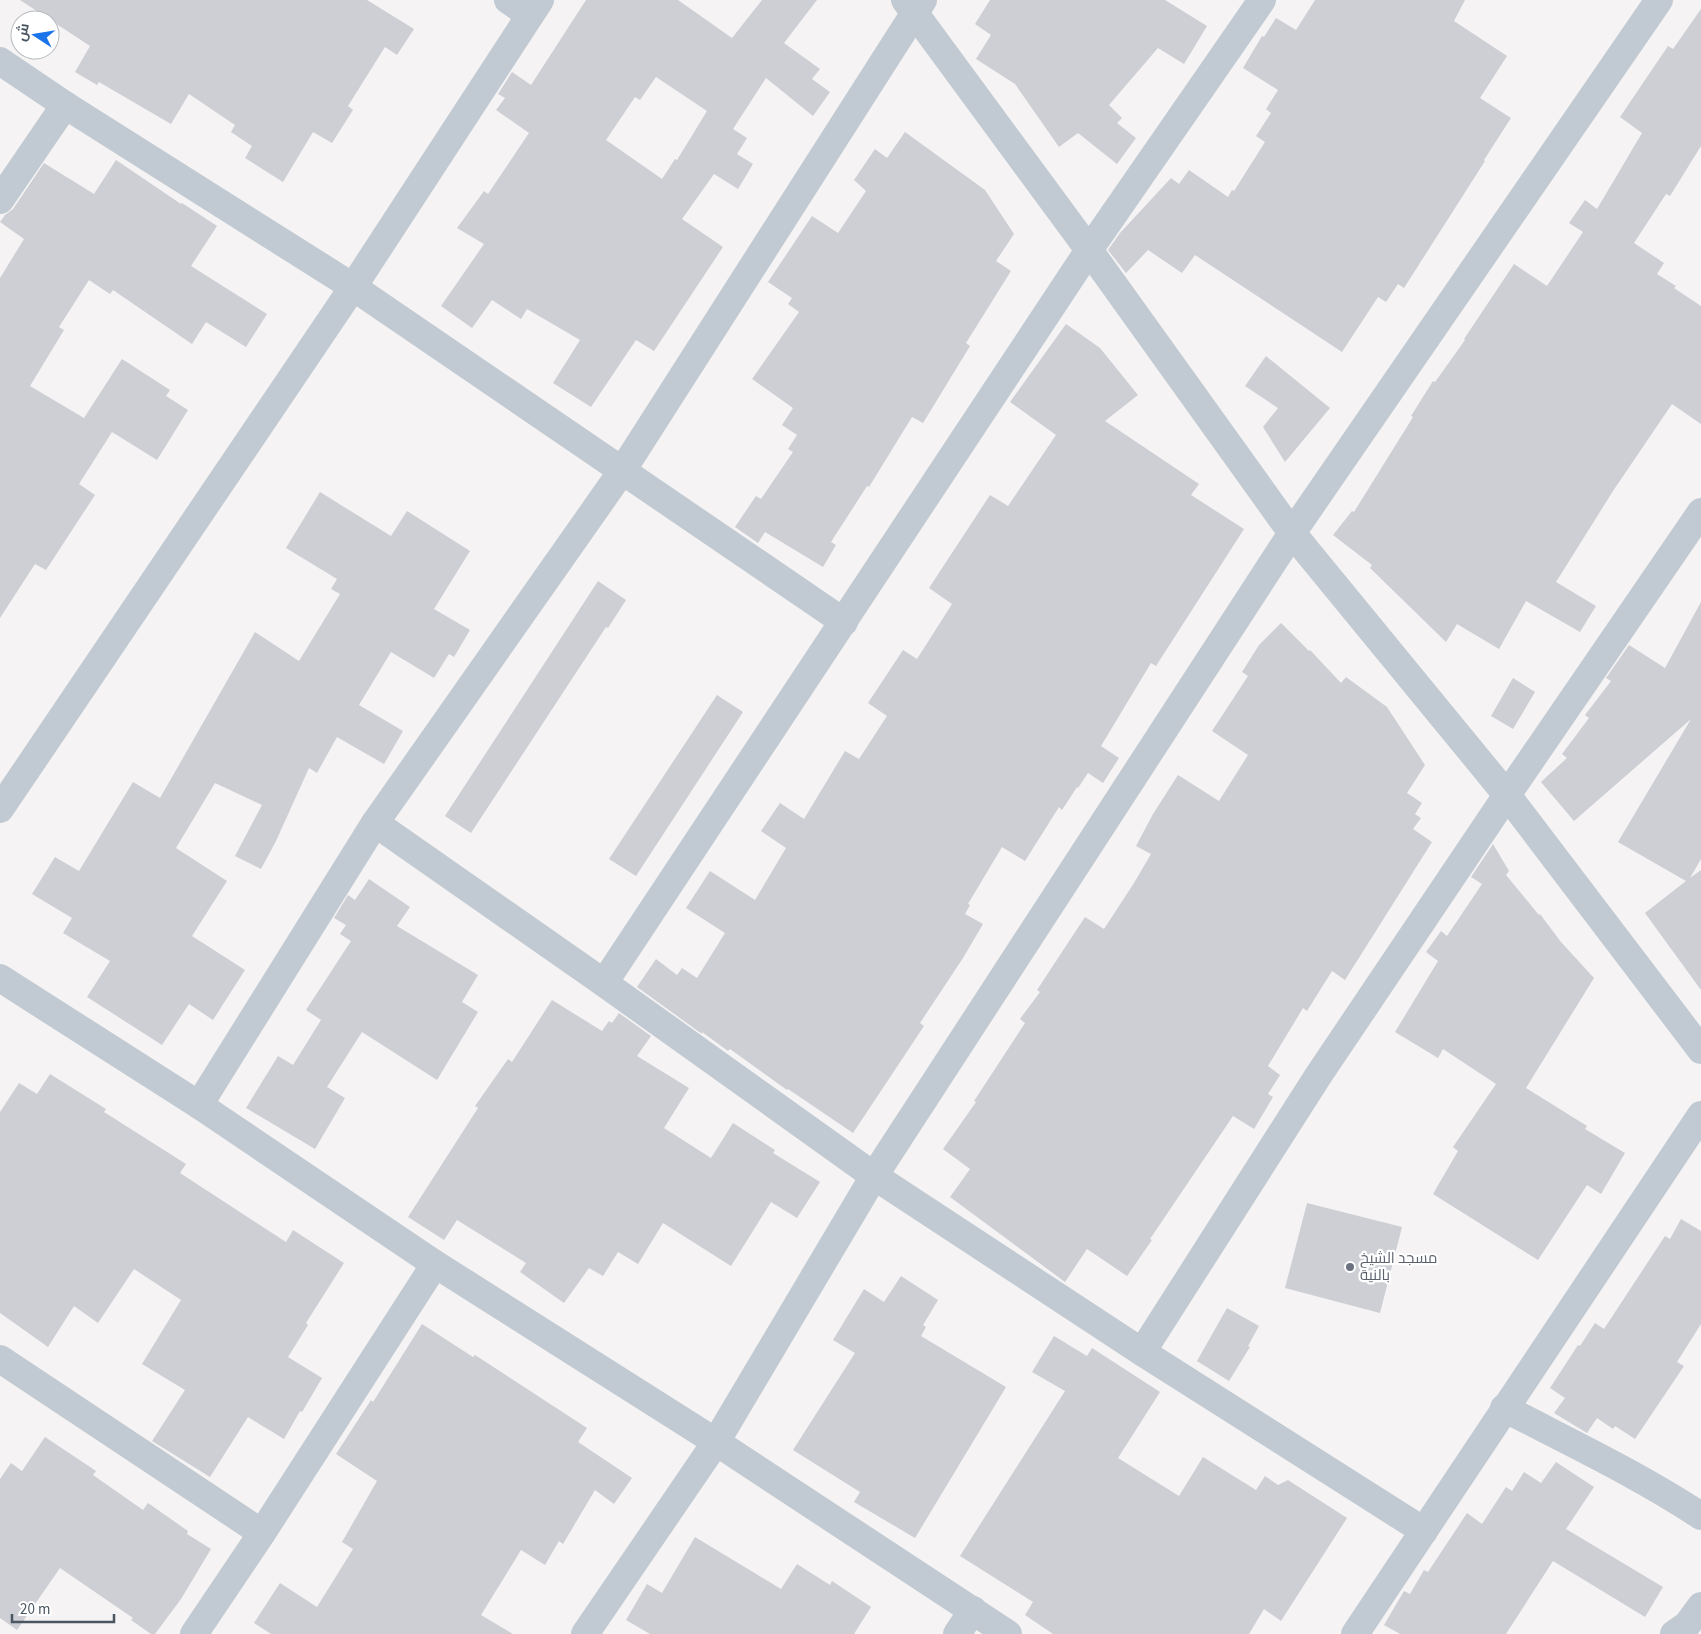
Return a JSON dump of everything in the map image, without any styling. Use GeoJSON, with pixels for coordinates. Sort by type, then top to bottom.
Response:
{"type":"FeatureCollection","features":[{"type":"Feature","properties":{"kind":"street"},"geometry":{"type":"LineString","coordinates":[[0,809],[353,287],[535,8],[508,0]]}},
{"type":"Feature","properties":{"kind":"street"},"geometry":{"type":"LineString","coordinates":[[604,983],[1089,250],[1262,0]]}},
{"type":"Feature","properties":{"kind":"street"},"geometry":{"type":"LineString","coordinates":[[585,1634],[716,1442],[874,1176],[1292,533],[1659,0]]}},
{"type":"Feature","properties":{"kind":"street"},"geometry":{"type":"LineString","coordinates":[[198,1105],[374,823],[622,470],[914,4],[1292,533],[1507,795],[1701,1050]]}},
{"type":"Feature","properties":{"kind":"street"},"geometry":{"type":"LineString","coordinates":[[0,61],[65,105],[353,287],[844,622]]}},
{"type":"Feature","properties":{"kind":"street"},"geometry":{"type":"LineString","coordinates":[[0,200],[65,105]]}},
{"type":"Feature","properties":{"kind":"street"},"geometry":{"type":"LineString","coordinates":[[1142,1352],[1318,1076],[1507,795],[1701,512]]}},
{"type":"Feature","properties":{"kind":"street"},"geometry":{"type":"LineString","coordinates":[[374,823],[604,983],[874,1176],[1142,1352],[1424,1531]]}},
{"type":"Feature","properties":{"kind":"street"},"geometry":{"type":"LineString","coordinates":[[0,978],[198,1105],[434,1264],[716,1442],[1008,1634]]}},
{"type":"Feature","properties":{"kind":"street"},"geometry":{"type":"LineString","coordinates":[[1355,1634],[1701,1115]]}},
{"type":"Feature","properties":{"kind":"street"},"geometry":{"type":"LineString","coordinates":[[194,1634],[262,1533],[434,1264]]}},
{"type":"Feature","properties":{"kind":"street"},"geometry":{"type":"LineString","coordinates":[[4,1370],[262,1533]]}},
{"type":"Feature","properties":{"kind":"street"},"geometry":{"type":"LineString","coordinates":[[1504,1408],[1616,1466],[1701,1516]]}},
{"type":"Feature","properties":{"kind":"street"},"geometry":{"type":"LineString","coordinates":[[957,1634],[973,1610]]}},
{"type":"Feature","properties":{"kind":"building"},"geometry":{"type":"Polygon","coordinates":[[[20,0],[367,0],[414,29],[397,55],[385,47],[348,106],[353,110],[332,143],[313,132],[283,182],[245,158],[252,146],[231,132],[235,125],[189,94],[171,124],[99,82],[97,85],[75,72],[90,46],[60,26],[60,10],[35,10],[20,0]]]}},
{"type":"Feature","properties":{"kind":"building"},"geometry":{"type":"Polygon","coordinates":[[[586,0],[678,0],[732,38],[762,0],[817,0],[784,43],[820,69],[812,79],[830,92],[813,116],[766,78],[733,129],[747,138],[737,154],[753,164],[738,189],[714,174],[682,219],[723,247],[654,351],[636,340],[591,407],[553,383],[580,340],[527,309],[521,319],[492,300],[472,328],[441,306],[484,244],[457,228],[484,191],[488,194],[529,133],[496,110],[505,98],[498,94],[512,72],[531,85],[586,0]],[[656,77],[640,100],[635,97],[606,140],[662,179],[675,159],[677,160],[707,111],[656,77]]]}},
{"type":"Feature","properties":{"kind":"building"},"geometry":{"type":"Polygon","coordinates":[[[990,0],[1165,0],[1207,26],[1184,64],[1158,48],[1109,105],[1122,118],[1117,123],[1136,138],[1117,164],[1078,133],[1059,147],[1015,84],[976,59],[991,35],[975,24],[990,0]]]}},
{"type":"Feature","properties":{"kind":"building"},"geometry":{"type":"Polygon","coordinates":[[[1315,0],[1465,0],[1454,21],[1507,56],[1480,98],[1511,118],[1404,288],[1398,284],[1386,302],[1378,297],[1342,352],[1195,255],[1182,273],[1148,250],[1126,273],[1108,250],[1120,233],[1171,178],[1179,184],[1189,170],[1228,197],[1232,190],[1234,191],[1265,142],[1256,136],[1271,113],[1266,109],[1278,90],[1243,68],[1262,36],[1264,37],[1276,18],[1296,30],[1315,0]]]}},
{"type":"Feature","properties":{"kind":"building"},"geometry":{"type":"Polygon","coordinates":[[[1701,9],[1701,146],[1670,196],[1666,194],[1634,243],[1664,263],[1657,274],[1701,306],[1701,424],[1672,404],[1613,491],[1556,582],[1596,606],[1580,632],[1526,601],[1499,649],[1457,624],[1446,642],[1370,568],[1372,565],[1333,535],[1352,511],[1354,512],[1433,381],[1435,382],[1465,340],[1514,264],[1547,286],[1583,232],[1569,223],[1585,200],[1597,209],[1642,133],[1620,117],[1668,46],[1673,49],[1701,9]]]}},
{"type":"Feature","properties":{"kind":"building"},"geometry":{"type":"Polygon","coordinates":[[[905,132],[985,190],[1014,234],[996,261],[1011,271],[966,343],[970,346],[923,423],[912,417],[869,487],[867,486],[831,542],[836,545],[823,567],[765,532],[758,543],[735,527],[756,496],[761,499],[793,452],[788,449],[797,435],[782,425],[793,408],[752,379],[799,312],[788,304],[792,298],[768,282],[812,216],[838,233],[866,191],[854,180],[875,149],[887,158],[905,132]]]}},
{"type":"Feature","properties":{"kind":"building"},"geometry":{"type":"Polygon","coordinates":[[[116,160],[217,226],[191,266],[267,314],[246,347],[206,322],[192,344],[113,290],[110,294],[89,280],[59,327],[64,330],[30,386],[84,418],[122,359],[170,390],[166,396],[188,410],[157,460],[112,432],[79,484],[95,495],[46,570],[35,564],[0,618],[0,278],[24,239],[0,222],[13,209],[44,163],[94,194],[116,160]]]}},
{"type":"Feature","properties":{"kind":"building"},"geometry":{"type":"Polygon","coordinates":[[[1066,324],[1100,348],[1138,395],[1105,421],[1199,484],[1191,495],[1244,529],[1156,666],[1151,663],[1101,746],[1119,758],[1103,783],[1088,773],[1062,810],[1059,807],[1025,861],[1002,847],[968,904],[970,905],[965,914],[983,924],[920,1023],[924,1026],[853,1133],[787,1090],[730,1049],[728,1051],[702,1032],[702,1034],[637,987],[656,959],[677,975],[682,968],[697,978],[725,933],[686,908],[710,871],[755,900],[786,848],[761,831],[780,803],[804,819],[845,751],[859,759],[887,716],[868,703],[903,650],[917,659],[952,604],[929,588],[990,495],[1008,506],[1056,435],[1010,402],[1066,324]]]}},
{"type":"Feature","properties":{"kind":"building"},"geometry":{"type":"Polygon","coordinates":[[[1266,356],[1330,408],[1285,462],[1263,427],[1278,408],[1245,386],[1266,356]]]}},
{"type":"Feature","properties":{"kind":"building"},"geometry":{"type":"Polygon","coordinates":[[[320,492],[391,536],[407,511],[470,551],[434,609],[470,630],[454,657],[449,654],[434,678],[391,652],[359,705],[403,731],[384,764],[337,737],[317,773],[309,768],[276,841],[261,869],[235,856],[262,805],[215,783],[176,848],[227,881],[192,936],[245,970],[213,1020],[189,1004],[162,1045],[87,997],[110,961],[63,933],[72,918],[32,894],[55,857],[79,871],[133,782],[160,798],[255,632],[299,661],[340,594],[331,589],[337,579],[286,548],[320,492]]]}},
{"type":"Feature","properties":{"kind":"building"},"geometry":{"type":"Polygon","coordinates":[[[598,581],[626,600],[608,628],[606,627],[471,833],[445,816],[598,581]]]}},
{"type":"Feature","properties":{"kind":"building"},"geometry":{"type":"Polygon","coordinates":[[[1701,602],[1701,859],[1690,878],[1701,870],[1701,990],[1645,913],[1686,881],[1618,842],[1691,719],[1574,821],[1541,782],[1567,758],[1562,754],[1589,718],[1585,715],[1611,681],[1606,678],[1629,645],[1665,668],[1701,602]]]}},
{"type":"Feature","properties":{"kind":"building"},"geometry":{"type":"Polygon","coordinates":[[[1281,623],[1341,683],[1346,677],[1387,707],[1425,765],[1407,793],[1422,803],[1415,814],[1421,818],[1413,829],[1432,842],[1345,980],[1332,971],[1307,1011],[1303,1008],[1268,1066],[1280,1075],[1268,1094],[1273,1097],[1254,1129],[1233,1116],[1127,1276],[1087,1249],[1065,1282],[950,1197],[970,1169],[943,1149],[976,1102],[974,1101],[1025,1023],[1020,1019],[1040,992],[1037,990],[1085,917],[1104,929],[1134,883],[1151,854],[1136,846],[1153,814],[1178,775],[1219,801],[1248,755],[1212,731],[1248,676],[1242,672],[1259,645],[1281,623]]]}},
{"type":"Feature","properties":{"kind":"building"},"geometry":{"type":"Polygon","coordinates":[[[1513,678],[1535,692],[1513,729],[1491,716],[1513,678]]]}},
{"type":"Feature","properties":{"kind":"building"},"geometry":{"type":"Polygon","coordinates":[[[717,695],[743,712],[636,876],[609,859],[717,695]]]}},
{"type":"Feature","properties":{"kind":"building"},"geometry":{"type":"Polygon","coordinates":[[[1493,844],[1509,871],[1506,875],[1540,914],[1561,942],[1594,978],[1526,1088],[1587,1126],[1585,1129],[1625,1153],[1601,1194],[1587,1185],[1538,1260],[1433,1194],[1458,1151],[1453,1147],[1496,1084],[1443,1049],[1438,1058],[1395,1032],[1438,961],[1426,952],[1441,931],[1447,936],[1482,884],[1471,877],[1493,844]]]}},
{"type":"Feature","properties":{"kind":"building"},"geometry":{"type":"Polygon","coordinates":[[[369,879],[410,907],[397,926],[478,975],[462,1002],[478,1012],[437,1080],[362,1032],[327,1087],[345,1098],[315,1149],[246,1108],[278,1056],[293,1065],[321,1020],[306,1010],[351,941],[340,934],[346,925],[334,918],[348,895],[355,900],[369,879]]]}},
{"type":"Feature","properties":{"kind":"building"},"geometry":{"type":"Polygon","coordinates":[[[552,1000],[602,1031],[609,1021],[612,1023],[619,1013],[651,1036],[637,1056],[689,1088],[664,1128],[711,1158],[733,1123],[775,1150],[773,1153],[820,1182],[797,1218],[771,1202],[731,1266],[663,1223],[638,1264],[618,1252],[603,1276],[589,1268],[564,1303],[520,1272],[526,1263],[457,1220],[444,1240],[408,1217],[478,1108],[475,1106],[508,1059],[512,1062],[552,1000]]]}},
{"type":"Feature","properties":{"kind":"building"},"geometry":{"type":"Polygon","coordinates":[[[50,1074],[106,1109],[104,1112],[186,1164],[180,1173],[286,1242],[293,1230],[344,1263],[306,1323],[308,1325],[288,1357],[322,1378],[302,1412],[300,1411],[284,1439],[248,1417],[210,1477],[152,1441],[185,1390],[142,1364],[181,1300],[134,1269],[98,1323],[74,1306],[48,1347],[0,1313],[0,1112],[19,1083],[37,1094],[50,1074]]]}},
{"type":"Feature","properties":{"kind":"building"},"geometry":{"type":"Polygon","coordinates":[[[1307,1203],[1402,1227],[1380,1313],[1285,1288],[1307,1203]]]}},
{"type":"Feature","properties":{"kind":"building"},"geometry":{"type":"Polygon","coordinates":[[[1681,1219],[1701,1231],[1701,1324],[1677,1362],[1684,1366],[1635,1439],[1615,1426],[1613,1429],[1597,1418],[1587,1433],[1554,1413],[1565,1398],[1550,1388],[1595,1323],[1604,1329],[1665,1236],[1670,1239],[1681,1219]]]}},
{"type":"Feature","properties":{"kind":"building"},"geometry":{"type":"Polygon","coordinates":[[[901,1276],[938,1300],[923,1325],[926,1327],[921,1336],[1006,1387],[915,1538],[854,1502],[860,1492],[793,1450],[855,1353],[833,1340],[864,1289],[884,1302],[901,1276]]]}},
{"type":"Feature","properties":{"kind":"building"},"geometry":{"type":"Polygon","coordinates":[[[1227,1308],[1259,1326],[1248,1346],[1250,1347],[1229,1381],[1197,1361],[1227,1308]]]}},
{"type":"Feature","properties":{"kind":"building"},"geometry":{"type":"Polygon","coordinates":[[[422,1324],[473,1357],[475,1355],[587,1428],[578,1442],[632,1478],[614,1504],[595,1490],[563,1544],[559,1541],[545,1565],[521,1550],[481,1615],[513,1634],[271,1634],[254,1623],[280,1583],[317,1607],[353,1549],[342,1542],[377,1481],[336,1454],[371,1400],[373,1402],[422,1324]]]}},
{"type":"Feature","properties":{"kind":"building"},"geometry":{"type":"Polygon","coordinates":[[[1054,1336],[1087,1356],[1092,1348],[1160,1392],[1118,1458],[1179,1496],[1203,1457],[1256,1490],[1265,1476],[1278,1485],[1288,1480],[1347,1518],[1281,1621],[1264,1609],[1249,1634],[1053,1634],[1025,1615],[1033,1602],[960,1556],[1065,1391],[1032,1372],[1054,1336]]]}},
{"type":"Feature","properties":{"kind":"building"},"geometry":{"type":"Polygon","coordinates":[[[45,1437],[96,1471],[93,1475],[143,1510],[148,1503],[188,1531],[187,1534],[211,1549],[181,1599],[155,1634],[151,1634],[131,1620],[133,1618],[60,1568],[17,1630],[0,1618],[0,1479],[11,1463],[22,1471],[45,1437]]]}},
{"type":"Feature","properties":{"kind":"building"},"geometry":{"type":"Polygon","coordinates":[[[1556,1462],[1594,1487],[1566,1529],[1663,1587],[1645,1617],[1553,1561],[1506,1634],[1400,1634],[1384,1625],[1404,1591],[1410,1594],[1424,1570],[1428,1572],[1467,1513],[1482,1524],[1506,1487],[1512,1491],[1524,1472],[1541,1483],[1556,1462]]]}},
{"type":"Feature","properties":{"kind":"building"},"geometry":{"type":"Polygon","coordinates":[[[695,1537],[781,1589],[797,1564],[830,1585],[832,1581],[871,1607],[854,1634],[650,1634],[626,1620],[647,1584],[662,1593],[695,1537]]]}},
{"type":"Feature","properties":{"kind":"place","name":"مسجد الشيخ بالنية"},"geometry":{"type":"Point","coordinates":[1350,1267]}}]}
